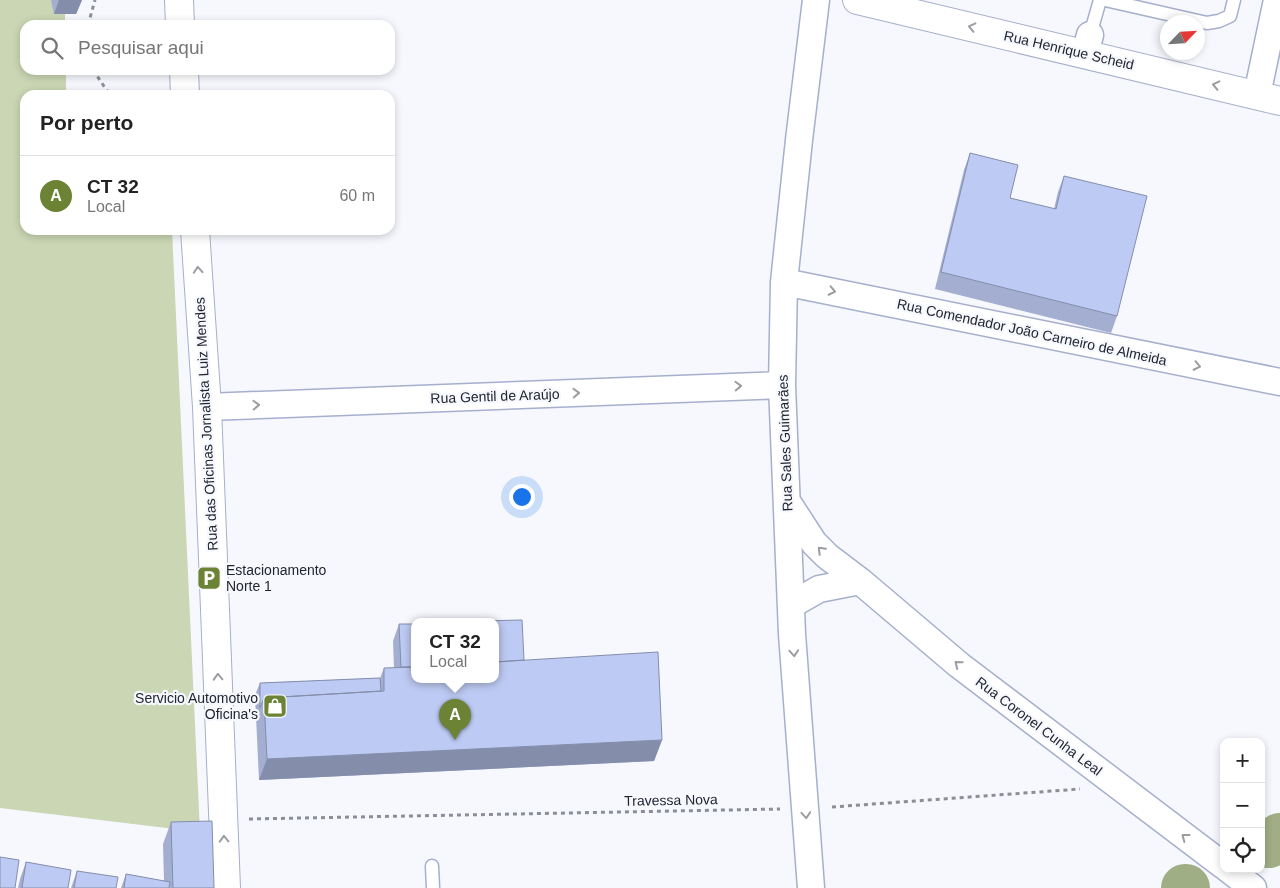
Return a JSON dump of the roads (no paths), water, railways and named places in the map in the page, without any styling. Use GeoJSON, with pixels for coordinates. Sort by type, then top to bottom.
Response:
{"type":"FeatureCollection","features":[{"type":"Feature","properties":{"kind":"street"},"geometry":{"type":"LineString","coordinates":[[179,0],[180,20]]}},
{"type":"Feature","properties":{"kind":"street","name":"Rua Sales Guimarães"},"geometry":{"type":"LineString","coordinates":[[811,888],[791,605],[782,385],[784,282],[816,0]]}},
{"type":"Feature","properties":{"kind":"street","name":"Rua Henrique Scheid"},"geometry":{"type":"LineString","coordinates":[[857,0],[1087,45],[1269,98]]}},
{"type":"Feature","properties":{"kind":"street"},"geometry":{"type":"LineString","coordinates":[[1269,98],[1277,0]]}},
{"type":"Feature","properties":{"kind":"street"},"geometry":{"type":"LineString","coordinates":[[184,75],[185,90]]}},
{"type":"Feature","properties":{"kind":"street","name":"Rua das Oficinas Jornalista Luiz Mendes"},"geometry":{"type":"LineString","coordinates":[[195,235],[207,407],[226,888]]}},
{"type":"Feature","properties":{"kind":"street","name":"Rua Comendador João Carneiro de Almeida"},"geometry":{"type":"LineString","coordinates":[[784,282],[1280,382]]}},
{"type":"Feature","properties":{"kind":"street","name":"Rua Gentil de Araújo"},"geometry":{"type":"LineString","coordinates":[[207,407],[782,385]]}},
{"type":"Feature","properties":{"kind":"street","name":"Rua Coronel Cunha Leal"},"geometry":{"type":"LineString","coordinates":[[788,502],[814,543],[828,556],[959,665],[1220,863]]}},
{"type":"Feature","properties":{"kind":"street"},"geometry":{"type":"LineString","coordinates":[[791,605],[819,589],[860,581]]}},
{"type":"Feature","properties":{"kind":"street"},"geometry":{"type":"LineString","coordinates":[[1233,873],[1253,888]]}},
{"type":"Feature","properties":{"kind":"lane"},"geometry":{"type":"LineString","coordinates":[[1087,45],[1100,0]]}},
{"type":"Feature","properties":{"kind":"lane"},"geometry":{"type":"LineString","coordinates":[[1105,0],[1207,23],[1219,21],[1230,16],[1234,0]]}},
{"type":"Feature","properties":{"kind":"lane"},"geometry":{"type":"LineString","coordinates":[[432,866],[433,888]]}},
{"type":"Feature","properties":{"kind":"waterway"},"geometry":{"type":"LineString","coordinates":[[1269,844],[1280,837]]}},
{"type":"Feature","properties":{"kind":"place","name":"Estacionamento Norte 1"},"geometry":{"type":"Point","coordinates":[209,578]}},
{"type":"Feature","properties":{"kind":"place","name":"Servicio Automotivo Oficina's"},"geometry":{"type":"Point","coordinates":[275,706]}},
{"type":"Feature","properties":{"kind":"place","name":"CT 32"},"geometry":{"type":"Point","coordinates":[455,740]}}]}
